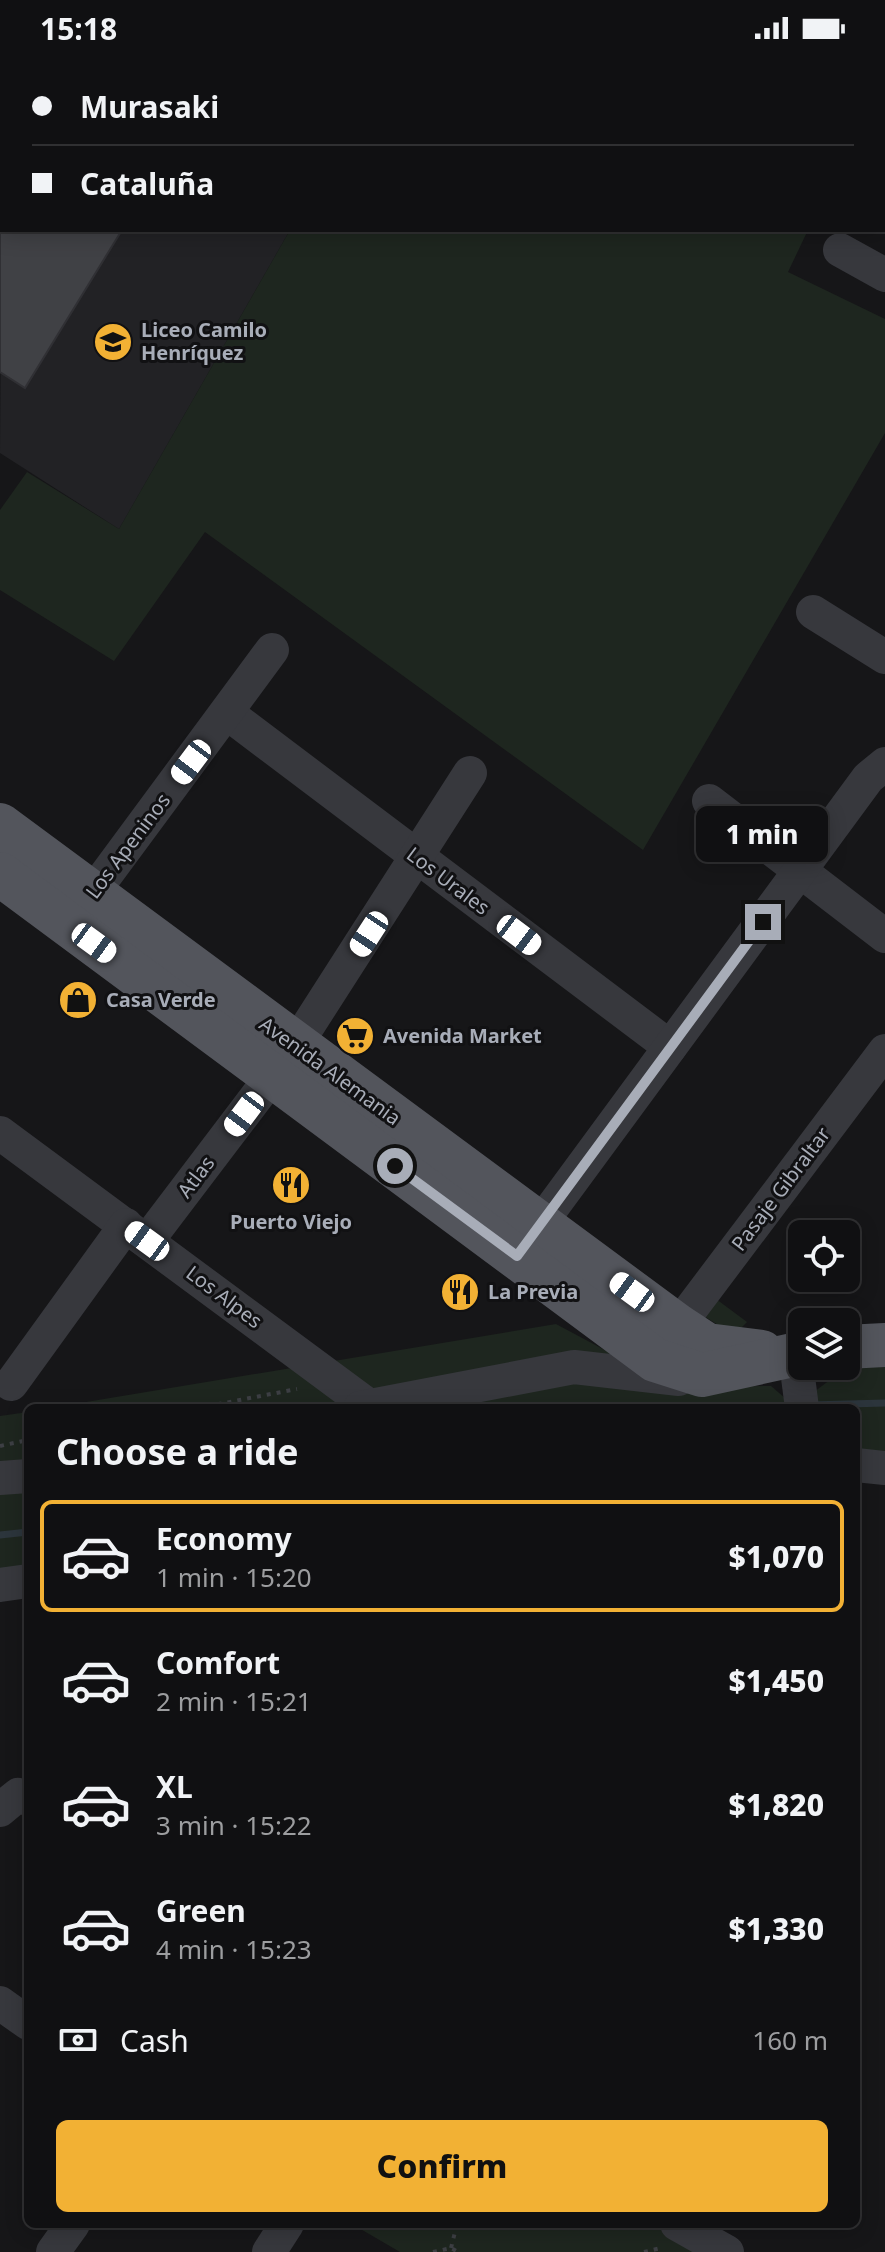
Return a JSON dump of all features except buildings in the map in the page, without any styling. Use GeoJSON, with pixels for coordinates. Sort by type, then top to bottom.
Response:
{"type":"FeatureCollection","features":[{"type":"Feature","properties":{"kind":"main road","name":"Avenida Alemania"},"geometry":{"type":"LineString","coordinates":[[0,825],[81,909],[528,1240],[707,1345],[788,1370]]}},
{"type":"Feature","properties":{"kind":"main road","name":"Avenida Alemania"},"geometry":{"type":"LineString","coordinates":[[0,874],[81,909]]}},
{"type":"Feature","properties":{"kind":"main road","name":"Avenida Alemania"},"geometry":{"type":"LineString","coordinates":[[528,1240],[593,1312],[655,1360],[702,1375],[788,1373]]}},
{"type":"Feature","properties":{"kind":"main road"},"geometry":{"type":"LineString","coordinates":[[860,1346],[885,1345]]}},
{"type":"Feature","properties":{"kind":"street"},"geometry":{"type":"LineString","coordinates":[[840,250],[885,275]]}},
{"type":"Feature","properties":{"kind":"street"},"geometry":{"type":"LineString","coordinates":[[813,612],[884,654]]}},
{"type":"Feature","properties":{"kind":"street","name":"Los Apeninos"},"geometry":{"type":"LineString","coordinates":[[81,909],[272,650]]}},
{"type":"Feature","properties":{"kind":"street","name":"Los Urales"},"geometry":{"type":"LineString","coordinates":[[227,713],[670,1047]]}},
{"type":"Feature","properties":{"kind":"street"},"geometry":{"type":"LineString","coordinates":[[528,1240],[868,778],[885,764]]}},
{"type":"Feature","properties":{"kind":"street","name":"Atlas"},"geometry":{"type":"LineString","coordinates":[[11,1384],[284,1061],[418,859],[470,773]]}},
{"type":"Feature","properties":{"kind":"street"},"geometry":{"type":"LineString","coordinates":[[709,801],[885,936]]}},
{"type":"Feature","properties":{"kind":"street","name":"Pasaje Gibraltar"},"geometry":{"type":"LineString","coordinates":[[678,1326],[885,1051]]}},
{"type":"Feature","properties":{"kind":"street","name":"Los Alpes"},"geometry":{"type":"LineString","coordinates":[[1,1135],[137,1233],[361,1404]]}},
{"type":"Feature","properties":{"kind":"street"},"geometry":{"type":"LineString","coordinates":[[574,1367],[593,1312]]}},
{"type":"Feature","properties":{"kind":"street"},"geometry":{"type":"LineString","coordinates":[[381,1404],[574,1367],[680,1379],[702,1375]]}},
{"type":"Feature","properties":{"kind":"street"},"geometry":{"type":"LineString","coordinates":[[860,1465],[885,1468]]}},
{"type":"Feature","properties":{"kind":"street"},"geometry":{"type":"LineString","coordinates":[[0,1478],[24,1476]]}},
{"type":"Feature","properties":{"kind":"street"},"geometry":{"type":"LineString","coordinates":[[0,1585],[24,1582]]}},
{"type":"Feature","properties":{"kind":"street"},"geometry":{"type":"LineString","coordinates":[[0,1810],[18,1795],[24,1797]]}},
{"type":"Feature","properties":{"kind":"street"},"geometry":{"type":"LineString","coordinates":[[53,2252],[70,2228]]}},
{"type":"Feature","properties":{"kind":"street"},"geometry":{"type":"LineString","coordinates":[[269,2252],[284,2228]]}},
{"type":"Feature","properties":{"kind":"street"},"geometry":{"type":"LineString","coordinates":[[663,2242],[727,2252]]}},
{"type":"Feature","properties":{"kind":"path"},"geometry":{"type":"LineString","coordinates":[[0,1446],[24,1441]]}},
{"type":"Feature","properties":{"kind":"path"},"geometry":{"type":"LineString","coordinates":[[451,2248],[456,2228]]}},
{"type":"Feature","properties":{"kind":"path"},"geometry":{"type":"LineString","coordinates":[[433,2252],[451,2248],[458,2252]]}},
{"type":"Feature","properties":{"kind":"shaded area","name":"Liceo Camilo Henríquez"},"geometry":{"type":"Polygon","coordinates":[[[2,232],[289,232],[119,529],[0,453],[2,232]]]}},
{"type":"Feature","properties":{"kind":"shaded area"},"geometry":{"type":"Polygon","coordinates":[[[289,232],[807,232],[788,272],[885,319],[885,433],[643,850],[205,532],[114,661],[0,590],[0,510],[27,472],[119,529],[289,232]]]}},
{"type":"Feature","properties":{"kind":"shaded area"},"geometry":{"type":"Polygon","coordinates":[[[712,1296],[747,1322],[734,1335],[699,1313],[712,1296]]]}},
{"type":"Feature","properties":{"kind":"shaded area"},"geometry":{"type":"Polygon","coordinates":[[[556,1324],[674,1387],[771,1386],[785,1398],[786,1404],[74,1404],[556,1324]]]}},
{"type":"Feature","properties":{"kind":"shaded area"},"geometry":{"type":"Polygon","coordinates":[[[885,1362],[885,1455],[860,1453],[860,1404],[816,1404],[814,1392],[830,1380],[860,1380],[860,1365],[885,1362]]]}},
{"type":"Feature","properties":{"kind":"shaded area"},"geometry":{"type":"Polygon","coordinates":[[[24,1413],[24,1566],[0,1569],[0,1416],[24,1413]]]}},
{"type":"Feature","properties":{"kind":"shaded area"},"geometry":{"type":"Polygon","coordinates":[[[359,2228],[666,2228],[708,2252],[400,2252],[359,2228]]]}},
{"type":"Feature","properties":{"kind":"waterway"},"geometry":{"type":"LineString","coordinates":[[848,1404],[885,1403]]}},
{"type":"Feature","properties":{"kind":"waterway"},"geometry":{"type":"LineString","coordinates":[[0,1535],[24,1532]]}},
{"type":"Feature","properties":{"kind":"place","name":"Liceo Camilo Henríquez"},"geometry":{"type":"Point","coordinates":[113,342]}},
{"type":"Feature","properties":{"kind":"place","name":"Casa Verde"},"geometry":{"type":"Point","coordinates":[78,1000]}},
{"type":"Feature","properties":{"kind":"place","name":"Avenida Market"},"geometry":{"type":"Point","coordinates":[355,1036]}},
{"type":"Feature","properties":{"kind":"place","name":"Puerto Viejo"},"geometry":{"type":"Point","coordinates":[291,1185]}},
{"type":"Feature","properties":{"kind":"place","name":"La Previa"},"geometry":{"type":"Point","coordinates":[460,1292]}},
{"type":"Feature","properties":{"kind":"route"},"geometry":{"type":"LineString","coordinates":[[395,1166],[517,1256],[763,922]]}}]}
